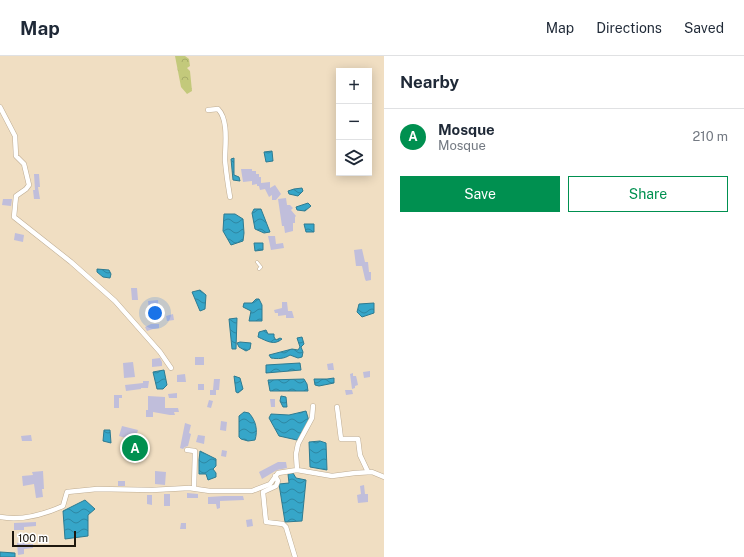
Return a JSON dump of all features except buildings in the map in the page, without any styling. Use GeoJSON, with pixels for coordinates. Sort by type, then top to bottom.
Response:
{"type":"FeatureCollection","features":[{"type":"Feature","properties":{"kind":"street"},"geometry":{"type":"LineString","coordinates":[[0,107],[15,136],[16,156],[24,164],[29,185],[16,196],[14,217],[72,262],[115,301],[160,352],[171,368]]}},
{"type":"Feature","properties":{"kind":"street"},"geometry":{"type":"LineString","coordinates":[[208,110],[218,109],[221,112],[226,138],[225,160],[230,197]]}},
{"type":"Feature","properties":{"kind":"street"},"geometry":{"type":"LineString","coordinates":[[297,470],[296,454],[298,444],[312,418],[313,406]]}},
{"type":"Feature","properties":{"kind":"street"},"geometry":{"type":"LineString","coordinates":[[336,408],[340,439],[358,439],[360,455],[368,472]]}},
{"type":"Feature","properties":{"kind":"street"},"geometry":{"type":"LineString","coordinates":[[188,450],[195,451],[194,488]]}},
{"type":"Feature","properties":{"kind":"street"},"geometry":{"type":"LineString","coordinates":[[0,517],[10,518],[46,513],[63,506],[67,492],[103,489],[194,488],[210,491],[252,491],[270,484],[278,473],[297,470],[332,476],[372,472],[384,477]]}},
{"type":"Feature","properties":{"kind":"street"},"geometry":{"type":"LineString","coordinates":[[275,476],[278,481],[276,486],[263,492],[266,522],[283,524],[286,527],[295,557]]}},
{"type":"Feature","properties":{"kind":"lane"},"geometry":{"type":"LineString","coordinates":[[257,262],[261,266],[259,269]]}},
{"type":"Feature","properties":{"kind":"green space"},"geometry":{"type":"Polygon","coordinates":[[[175,56],[185,56],[189,59],[190,66],[187,68],[190,71],[192,91],[187,94],[181,87],[175,56]]]}},
{"type":"Feature","properties":{"kind":"water"},"geometry":{"type":"Polygon","coordinates":[[[272,151],[273,161],[266,162],[264,152],[272,151]]]}},
{"type":"Feature","properties":{"kind":"water"},"geometry":{"type":"Polygon","coordinates":[[[234,158],[234,175],[239,177],[240,181],[233,180],[231,159],[234,158]]]}},
{"type":"Feature","properties":{"kind":"water"},"geometry":{"type":"Polygon","coordinates":[[[302,188],[303,191],[298,196],[289,194],[288,191],[294,189],[302,188]]]}},
{"type":"Feature","properties":{"kind":"water"},"geometry":{"type":"Polygon","coordinates":[[[308,203],[311,206],[305,211],[297,210],[296,207],[308,203]]]}},
{"type":"Feature","properties":{"kind":"water"},"geometry":{"type":"Polygon","coordinates":[[[254,209],[261,209],[270,232],[264,233],[255,229],[252,213],[254,209]]]}},
{"type":"Feature","properties":{"kind":"water"},"geometry":{"type":"Polygon","coordinates":[[[224,214],[235,214],[243,219],[243,241],[231,245],[223,231],[224,214]]]}},
{"type":"Feature","properties":{"kind":"water"},"geometry":{"type":"Polygon","coordinates":[[[304,224],[314,224],[314,232],[306,232],[304,224]]]}},
{"type":"Feature","properties":{"kind":"water"},"geometry":{"type":"Polygon","coordinates":[[[254,243],[263,243],[263,250],[255,251],[254,243]]]}},
{"type":"Feature","properties":{"kind":"water"},"geometry":{"type":"Polygon","coordinates":[[[97,269],[109,270],[111,274],[110,278],[103,277],[97,272],[97,269]]]}},
{"type":"Feature","properties":{"kind":"water"},"geometry":{"type":"Polygon","coordinates":[[[200,290],[206,295],[205,309],[200,311],[192,292],[200,290]]]}},
{"type":"Feature","properties":{"kind":"water"},"geometry":{"type":"Polygon","coordinates":[[[256,299],[259,299],[262,305],[262,321],[249,321],[251,311],[243,307],[244,303],[252,303],[256,299]]]}},
{"type":"Feature","properties":{"kind":"water"},"geometry":{"type":"Polygon","coordinates":[[[374,303],[374,313],[362,317],[357,312],[359,304],[374,303]]]}},
{"type":"Feature","properties":{"kind":"water"},"geometry":{"type":"Polygon","coordinates":[[[237,318],[236,349],[232,349],[229,319],[237,318]]]}},
{"type":"Feature","properties":{"kind":"water"},"geometry":{"type":"Polygon","coordinates":[[[266,330],[268,334],[274,334],[276,340],[280,338],[282,339],[273,342],[258,337],[259,332],[266,330]]]}},
{"type":"Feature","properties":{"kind":"water"},"geometry":{"type":"Polygon","coordinates":[[[302,337],[304,344],[301,347],[303,352],[302,357],[298,358],[290,355],[276,359],[271,358],[269,355],[292,349],[298,350],[300,347],[297,338],[302,337]]]}},
{"type":"Feature","properties":{"kind":"water"},"geometry":{"type":"Polygon","coordinates":[[[237,343],[251,343],[250,349],[246,351],[239,347],[237,343]]]}},
{"type":"Feature","properties":{"kind":"water"},"geometry":{"type":"Polygon","coordinates":[[[300,363],[301,370],[266,373],[266,365],[300,363]]]}},
{"type":"Feature","properties":{"kind":"water"},"geometry":{"type":"Polygon","coordinates":[[[164,370],[167,385],[163,389],[157,389],[153,372],[164,370]]]}},
{"type":"Feature","properties":{"kind":"water"},"geometry":{"type":"Polygon","coordinates":[[[234,376],[240,378],[243,389],[238,393],[236,392],[234,376]]]}},
{"type":"Feature","properties":{"kind":"water"},"geometry":{"type":"Polygon","coordinates":[[[334,378],[334,383],[319,386],[315,385],[314,379],[334,378]]]}},
{"type":"Feature","properties":{"kind":"water"},"geometry":{"type":"Polygon","coordinates":[[[304,379],[307,384],[308,391],[270,391],[268,380],[304,379]]]}},
{"type":"Feature","properties":{"kind":"water"},"geometry":{"type":"Polygon","coordinates":[[[281,396],[286,397],[287,407],[283,407],[280,401],[281,396]]]}},
{"type":"Feature","properties":{"kind":"water"},"geometry":{"type":"Polygon","coordinates":[[[306,411],[309,421],[304,432],[297,440],[279,436],[269,418],[271,414],[289,415],[306,411]]]}},
{"type":"Feature","properties":{"kind":"water"},"geometry":{"type":"Polygon","coordinates":[[[244,412],[249,413],[255,422],[255,440],[248,441],[239,437],[239,416],[244,412]]]}},
{"type":"Feature","properties":{"kind":"water"},"geometry":{"type":"Polygon","coordinates":[[[104,430],[110,430],[111,443],[103,441],[104,430]]]}},
{"type":"Feature","properties":{"kind":"water"},"geometry":{"type":"Polygon","coordinates":[[[320,441],[326,443],[327,470],[310,467],[309,442],[320,441]]]}},
{"type":"Feature","properties":{"kind":"water"},"geometry":{"type":"Polygon","coordinates":[[[200,451],[216,459],[216,466],[213,469],[216,473],[216,477],[208,480],[206,474],[199,474],[200,451]]]}},
{"type":"Feature","properties":{"kind":"water"},"geometry":{"type":"Polygon","coordinates":[[[293,473],[296,478],[306,480],[302,521],[285,522],[279,484],[289,483],[288,474],[293,473]]]}},
{"type":"Feature","properties":{"kind":"water"},"geometry":{"type":"Polygon","coordinates":[[[85,500],[95,509],[88,515],[88,536],[65,539],[63,511],[85,500]]]}},
{"type":"Feature","properties":{"kind":"water"},"geometry":{"type":"Polygon","coordinates":[[[0,552],[15,553],[15,557],[0,557],[0,552]]]}},
{"type":"Feature","properties":{"kind":"place","name":"Mosque"},"geometry":{"type":"Point","coordinates":[135,448]}}]}
